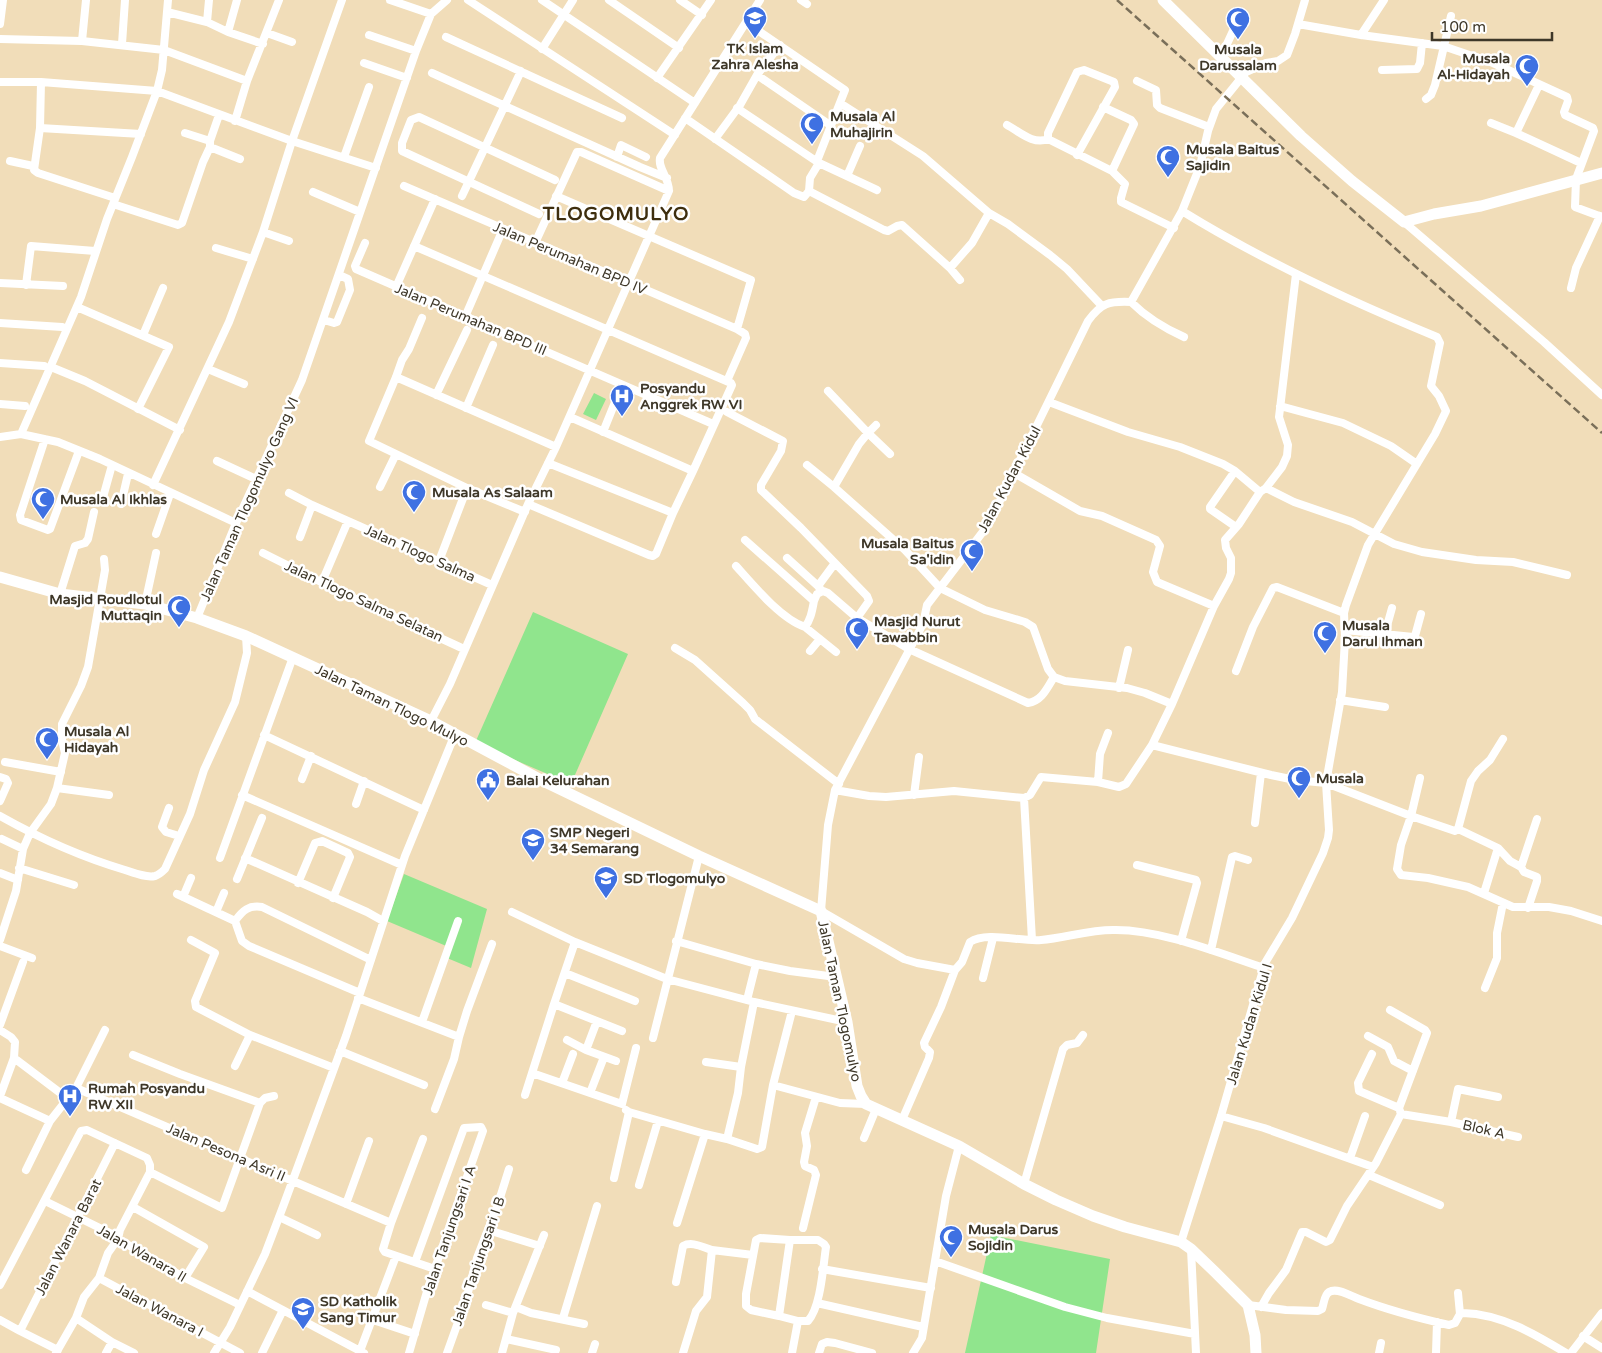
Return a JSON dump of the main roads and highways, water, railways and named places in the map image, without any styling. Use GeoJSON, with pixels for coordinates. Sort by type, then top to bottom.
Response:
{"type":"FeatureCollection","features":[{"type":"Feature","properties":{"kind":"railway"},"geometry":{"type":"LineString","coordinates":[[1117,0],[1602,433]]}},
{"type":"Feature","properties":{"kind":"place","name":"TK Islam Zahra Alesha"},"geometry":{"type":"Point","coordinates":[755,39]}},
{"type":"Feature","properties":{"kind":"place","name":"Musala Darussalam"},"geometry":{"type":"Point","coordinates":[1238,40]}},
{"type":"Feature","properties":{"kind":"place","name":"Musala Al-Hidayah"},"geometry":{"type":"Point","coordinates":[1527,87]}},
{"type":"Feature","properties":{"kind":"place","name":"Musala Al Muhajirin"},"geometry":{"type":"Point","coordinates":[812,145]}},
{"type":"Feature","properties":{"kind":"place","name":"Musala Baitus Sajidin"},"geometry":{"type":"Point","coordinates":[1168,178]}},
{"type":"Feature","properties":{"kind":"place","name":"Posyandu Anggrek RW VI"},"geometry":{"type":"Point","coordinates":[622,417]}},
{"type":"Feature","properties":{"kind":"place","name":"Musala As Salaam"},"geometry":{"type":"Point","coordinates":[414,513]}},
{"type":"Feature","properties":{"kind":"place","name":"Musala Al Ikhlas"},"geometry":{"type":"Point","coordinates":[43,520]}},
{"type":"Feature","properties":{"kind":"place","name":"Musala Baitus Sa'idin"},"geometry":{"type":"Point","coordinates":[972,572]}},
{"type":"Feature","properties":{"kind":"place","name":"Masjid Roudlotul Muttaqin"},"geometry":{"type":"Point","coordinates":[179,628]}},
{"type":"Feature","properties":{"kind":"place","name":"Masjid Nurut Tawabbin"},"geometry":{"type":"Point","coordinates":[857,650]}},
{"type":"Feature","properties":{"kind":"place","name":"Musala Darul Ihman"},"geometry":{"type":"Point","coordinates":[1325,654]}},
{"type":"Feature","properties":{"kind":"place","name":"Musala Al Hidayah"},"geometry":{"type":"Point","coordinates":[47,760]}},
{"type":"Feature","properties":{"kind":"place","name":"Musala"},"geometry":{"type":"Point","coordinates":[1299,799]}},
{"type":"Feature","properties":{"kind":"place","name":"Balai Kelurahan"},"geometry":{"type":"Point","coordinates":[488,801]}},
{"type":"Feature","properties":{"kind":"place","name":"SMP Negeri 34 Semarang"},"geometry":{"type":"Point","coordinates":[533,861]}},
{"type":"Feature","properties":{"kind":"place","name":"SD Tlogomulyo"},"geometry":{"type":"Point","coordinates":[606,899]}},
{"type":"Feature","properties":{"kind":"place","name":"Rumah Posyandu RW XII"},"geometry":{"type":"Point","coordinates":[70,1117]}},
{"type":"Feature","properties":{"kind":"place","name":"Musala Darus Sojidin"},"geometry":{"type":"Point","coordinates":[951,1258]}},
{"type":"Feature","properties":{"kind":"place","name":"SD Katholik Sang Timur"},"geometry":{"type":"Point","coordinates":[303,1330]}},
{"type":"Feature","properties":{"kind":"district","name":"TLOGOMULYO"},"geometry":{"type":"Point","coordinates":[616,213]}}]}
